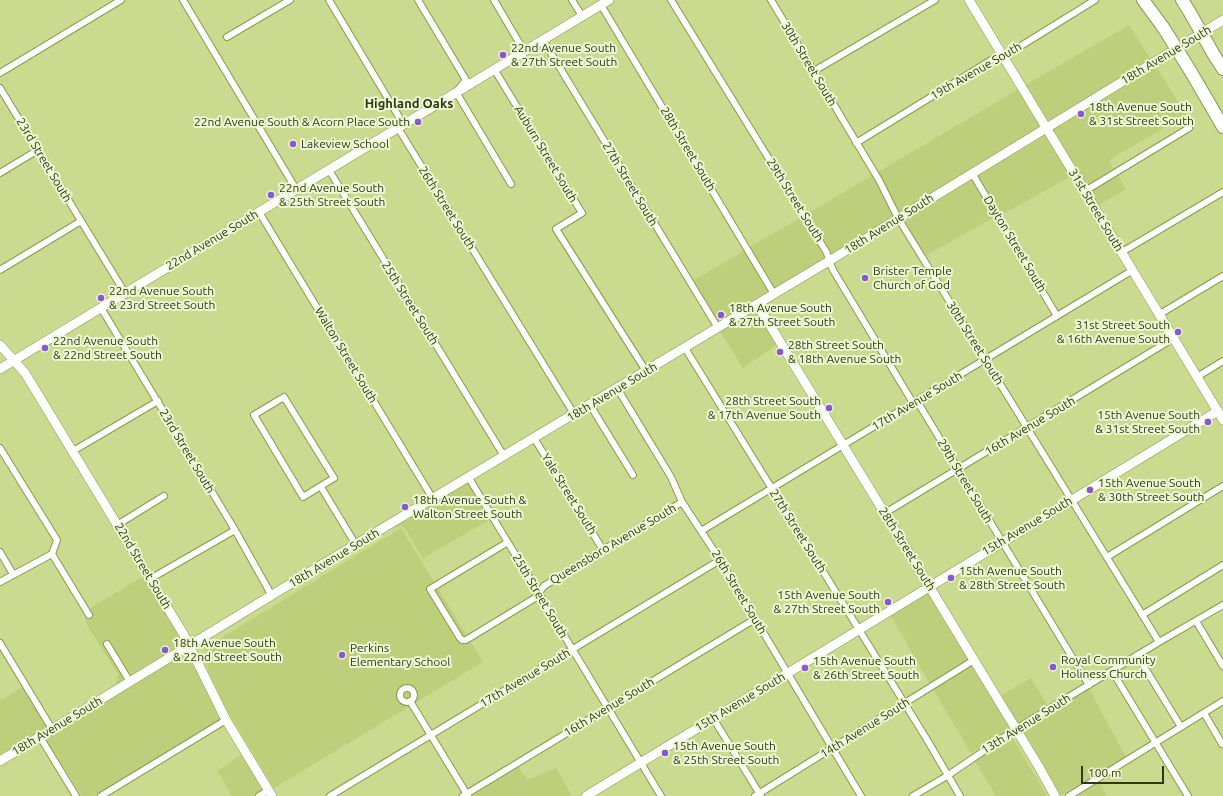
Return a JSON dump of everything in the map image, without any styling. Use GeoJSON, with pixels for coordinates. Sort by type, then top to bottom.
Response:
{"type":"FeatureCollection","features":[{"type":"Feature","properties":{"kind":"highway"},"geometry":{"type":"LineString","coordinates":[[1143,0],[1163,27]]}},
{"type":"Feature","properties":{"kind":"highway"},"geometry":{"type":"LineString","coordinates":[[1146,0],[1223,128]]}},
{"type":"Feature","properties":{"kind":"highway"},"geometry":{"type":"LineString","coordinates":[[1183,0],[1214,56],[1223,69]]}},
{"type":"Feature","properties":{"kind":"street"},"geometry":{"type":"LineString","coordinates":[[0,73],[121,0]]}},
{"type":"Feature","properties":{"kind":"street"},"geometry":{"type":"LineString","coordinates":[[183,0],[296,189]]}},
{"type":"Feature","properties":{"kind":"street"},"geometry":{"type":"LineString","coordinates":[[227,37],[290,0]]}},
{"type":"Feature","properties":{"kind":"street","name":"26th Street South"},"geometry":{"type":"LineString","coordinates":[[329,0],[399,117],[398,128],[574,414]]}},
{"type":"Feature","properties":{"kind":"street"},"geometry":{"type":"LineString","coordinates":[[418,0],[466,80],[456,92],[511,184]]}},
{"type":"Feature","properties":{"kind":"street"},"geometry":{"type":"LineString","coordinates":[[494,0],[524,51]]}},
{"type":"Feature","properties":{"kind":"street"},"geometry":{"type":"LineString","coordinates":[[572,0],[582,16]]}},
{"type":"Feature","properties":{"kind":"street","name":"29th Street South"},"geometry":{"type":"LineString","coordinates":[[671,0],[827,253],[829,261],[915,402],[958,469],[1089,685]]}},
{"type":"Feature","properties":{"kind":"street"},"geometry":{"type":"LineString","coordinates":[[814,71],[935,0]]}},
{"type":"Feature","properties":{"kind":"street","name":"31st Street South"},"geometry":{"type":"LineString","coordinates":[[969,0],[1197,377],[1220,409],[1223,420]]}},
{"type":"Feature","properties":{"kind":"street","name":"19th Avenue South"},"geometry":{"type":"LineString","coordinates":[[856,143],[993,59],[1003,57],[1095,0]]}},
{"type":"Feature","properties":{"kind":"street","name":"30th Street South"},"geometry":{"type":"LineString","coordinates":[[772,1],[879,180],[898,218],[1159,642]]}},
{"type":"Feature","properties":{"kind":"street","name":"22nd Avenue South"},"geometry":{"type":"LineString","coordinates":[[0,368],[605,2]]}},
{"type":"Feature","properties":{"kind":"street","name":"28th Street South"},"geometry":{"type":"LineString","coordinates":[[605,2],[774,294]]}},
{"type":"Feature","properties":{"kind":"street","name":"18th Avenue South"},"geometry":{"type":"LineString","coordinates":[[0,761],[829,261],[1223,20]]}},
{"type":"Feature","properties":{"kind":"street","name":"27th Street South"},"geometry":{"type":"LineString","coordinates":[[543,40],[718,328]]}},
{"type":"Feature","properties":{"kind":"street","name":"Auburn Street South"},"geometry":{"type":"LineString","coordinates":[[494,69],[582,213],[556,229],[646,371]]}},
{"type":"Feature","properties":{"kind":"street","name":"23rd Street South"},"geometry":{"type":"LineString","coordinates":[[0,88],[125,293]]}},
{"type":"Feature","properties":{"kind":"street"},"geometry":{"type":"LineString","coordinates":[[1085,191],[1189,128]]}},
{"type":"Feature","properties":{"kind":"street"},"geometry":{"type":"LineString","coordinates":[[0,173],[38,150]]}},
{"type":"Feature","properties":{"kind":"street","name":"25th Street South"},"geometry":{"type":"LineString","coordinates":[[329,170],[504,456]]}},
{"type":"Feature","properties":{"kind":"street","name":"Dayton Street South"},"geometry":{"type":"LineString","coordinates":[[972,173],[1058,316]]}},
{"type":"Feature","properties":{"kind":"street"},"geometry":{"type":"LineString","coordinates":[[1122,252],[1223,192]]}},
{"type":"Feature","properties":{"kind":"street","name":"Walton Street South"},"geometry":{"type":"LineString","coordinates":[[259,212],[433,499]]}},
{"type":"Feature","properties":{"kind":"street"},"geometry":{"type":"LineString","coordinates":[[0,270],[81,221]]}},
{"type":"Feature","properties":{"kind":"street","name":"17th Avenue South"},"geometry":{"type":"LineString","coordinates":[[701,531],[1133,270]]}},
{"type":"Feature","properties":{"kind":"street"},"geometry":{"type":"LineString","coordinates":[[1160,314],[1223,276]]}},
{"type":"Feature","properties":{"kind":"street","name":"28th Street South"},"geometry":{"type":"LineString","coordinates":[[757,304],[1016,729],[1055,796]]}},
{"type":"Feature","properties":{"kind":"street","name":"23rd Street South"},"geometry":{"type":"LineString","coordinates":[[101,308],[235,530],[272,596]]}},
{"type":"Feature","properties":{"kind":"street","name":"16th Avenue South"},"geometry":{"type":"LineString","coordinates":[[885,513],[1174,338]]}},
{"type":"Feature","properties":{"kind":"street","name":"22nd Street South"},"geometry":{"type":"LineString","coordinates":[[0,345],[25,373],[184,635],[226,720],[270,793]]}},
{"type":"Feature","properties":{"kind":"street","name":"27th Street South"},"geometry":{"type":"LineString","coordinates":[[685,348],[859,629],[960,796]]}},
{"type":"Feature","properties":{"kind":"street"},"geometry":{"type":"LineString","coordinates":[[1197,377],[1223,361]]}},
{"type":"Feature","properties":{"kind":"street","name":"26th Street South"},"geometry":{"type":"LineString","coordinates":[[617,388],[671,477],[682,502],[720,560],[861,796]]}},
{"type":"Feature","properties":{"kind":"street"},"geometry":{"type":"LineString","coordinates":[[284,397],[334,478],[321,487],[303,497],[254,415],[284,397]]}},
{"type":"Feature","properties":{"kind":"street"},"geometry":{"type":"LineString","coordinates":[[73,451],[158,401]]}},
{"type":"Feature","properties":{"kind":"street"},"geometry":{"type":"LineString","coordinates":[[590,404],[633,475]]}},
{"type":"Feature","properties":{"kind":"street","name":"15th Avenue South"},"geometry":{"type":"LineString","coordinates":[[586,796],[1220,409]]}},
{"type":"Feature","properties":{"kind":"street","name":"Yale Street South"},"geometry":{"type":"LineString","coordinates":[[534,438],[604,550]]}},
{"type":"Feature","properties":{"kind":"street"},"geometry":{"type":"LineString","coordinates":[[0,448],[57,540],[52,554],[0,582]]}},
{"type":"Feature","properties":{"kind":"street","name":"25th Street South"},"geometry":{"type":"LineString","coordinates":[[469,478],[661,796]]}},
{"type":"Feature","properties":{"kind":"street"},"geometry":{"type":"LineString","coordinates":[[1106,557],[1223,486]]}},
{"type":"Feature","properties":{"kind":"street"},"geometry":{"type":"LineString","coordinates":[[321,487],[356,546]]}},
{"type":"Feature","properties":{"kind":"street"},"geometry":{"type":"LineString","coordinates":[[117,525],[164,496]]}},
{"type":"Feature","properties":{"kind":"street","name":"Queensboro Avenue South"},"geometry":{"type":"LineString","coordinates":[[508,542],[430,589],[462,640],[466,640],[535,598],[544,586],[682,502]]}},
{"type":"Feature","properties":{"kind":"street"},"geometry":{"type":"LineString","coordinates":[[150,579],[235,530]]}},
{"type":"Feature","properties":{"kind":"street"},"geometry":{"type":"LineString","coordinates":[[0,552],[13,574]]}},
{"type":"Feature","properties":{"kind":"street"},"geometry":{"type":"LineString","coordinates":[[52,554],[89,615]]}},
{"type":"Feature","properties":{"kind":"street","name":"17th Avenue South"},"geometry":{"type":"LineString","coordinates":[[330,796],[720,560]]}},
{"type":"Feature","properties":{"kind":"street"},"geometry":{"type":"LineString","coordinates":[[1142,615],[1223,566]]}},
{"type":"Feature","properties":{"kind":"street","name":"13th Avenue South"},"geometry":{"type":"LineString","coordinates":[[913,796],[947,776],[1016,729],[1137,655],[1223,605]]}},
{"type":"Feature","properties":{"kind":"street","name":"16th Avenue South"},"geometry":{"type":"LineString","coordinates":[[466,795],[755,619]]}},
{"type":"Feature","properties":{"kind":"street"},"geometry":{"type":"LineString","coordinates":[[1196,621],[1223,666]]}},
{"type":"Feature","properties":{"kind":"street"},"geometry":{"type":"LineString","coordinates":[[0,643],[52,729]]}},
{"type":"Feature","properties":{"kind":"street"},"geometry":{"type":"LineString","coordinates":[[107,644],[130,682]]}},
{"type":"Feature","properties":{"kind":"street"},"geometry":{"type":"LineString","coordinates":[[1137,655],[1180,728]]}},
{"type":"Feature","properties":{"kind":"street","name":"14th Avenue South"},"geometry":{"type":"LineString","coordinates":[[758,795],[974,660]]}},
{"type":"Feature","properties":{"kind":"street"},"geometry":{"type":"LineString","coordinates":[[1112,671],[1188,796]]}},
{"type":"Feature","properties":{"kind":"street"},"geometry":{"type":"LineString","coordinates":[[410,701],[466,795]]}},
{"type":"Feature","properties":{"kind":"street"},"geometry":{"type":"LineString","coordinates":[[1069,796],[1223,701]]}},
{"type":"Feature","properties":{"kind":"street"},"geometry":{"type":"LineString","coordinates":[[1204,713],[1222,744]]}},
{"type":"Feature","properties":{"kind":"street"},"geometry":{"type":"LineString","coordinates":[[713,718],[758,795]]}},
{"type":"Feature","properties":{"kind":"street"},"geometry":{"type":"LineString","coordinates":[[100,796],[226,720]]}},
{"type":"Feature","properties":{"kind":"street"},"geometry":{"type":"LineString","coordinates":[[40,737],[76,796]]}},
{"type":"Feature","properties":{"kind":"street"},"geometry":{"type":"LineString","coordinates":[[259,796],[270,793]]}},
{"type":"Feature","properties":{"kind":"shaded area"},"geometry":{"type":"Polygon","coordinates":[[[1129,25],[1151,60],[1047,123],[1024,86],[1129,25]]]}},
{"type":"Feature","properties":{"kind":"shaded area"},"geometry":{"type":"Polygon","coordinates":[[[1155,65],[1186,115],[1109,160],[1114,170],[1086,187],[1050,128],[1155,65]]]}},
{"type":"Feature","properties":{"kind":"shaded area"},"geometry":{"type":"Polygon","coordinates":[[[1019,89],[1042,126],[899,214],[878,172],[1019,89]]]}},
{"type":"Feature","properties":{"kind":"shaded area"},"geometry":{"type":"Polygon","coordinates":[[[1045,131],[1072,176],[1001,215],[976,174],[1045,131]]]}},
{"type":"Feature","properties":{"kind":"shaded area"},"geometry":{"type":"Polygon","coordinates":[[[873,175],[894,217],[831,256],[807,214],[873,175]]]}},
{"type":"Feature","properties":{"kind":"shaded area"},"geometry":{"type":"Polygon","coordinates":[[[1118,175],[1126,189],[1097,206],[1089,193],[1118,175]]]}},
{"type":"Feature","properties":{"kind":"shaded area"},"geometry":{"type":"Polygon","coordinates":[[[971,177],[995,217],[925,256],[903,219],[971,177]]]}},
{"type":"Feature","properties":{"kind":"shaded area"},"geometry":{"type":"Polygon","coordinates":[[[802,217],[824,254],[825,259],[774,288],[750,247],[802,217]]]}},
{"type":"Feature","properties":{"kind":"shaded area"},"geometry":{"type":"Polygon","coordinates":[[[745,250],[770,291],[753,301],[754,303],[719,324],[693,281],[745,250]]]}},
{"type":"Feature","properties":{"kind":"shaded area"},"geometry":{"type":"Polygon","coordinates":[[[756,309],[778,344],[743,368],[720,331],[756,309]]]}},
{"type":"Feature","properties":{"kind":"shaded area"},"geometry":{"type":"Polygon","coordinates":[[[468,482],[491,519],[423,558],[404,527],[400,526],[394,529],[393,527],[468,482]]]}},
{"type":"Feature","properties":{"kind":"shaded area","name":"Perkins Elementary School"},"geometry":{"type":"Polygon","coordinates":[[[401,528],[483,662],[274,788],[226,708],[208,670],[205,648],[401,528]]]}},
{"type":"Feature","properties":{"kind":"shaded area"},"geometry":{"type":"Polygon","coordinates":[[[142,577],[147,582],[149,589],[163,606],[177,630],[182,647],[131,678],[107,640],[103,643],[126,681],[113,688],[118,679],[118,674],[87,625],[84,612],[89,619],[93,616],[89,609],[142,577]]]}},
{"type":"Feature","properties":{"kind":"shaded area"},"geometry":{"type":"Polygon","coordinates":[[[929,590],[970,659],[930,684],[890,614],[929,590]]]}},
{"type":"Feature","properties":{"kind":"shaded area"},"geometry":{"type":"Polygon","coordinates":[[[185,652],[207,689],[222,719],[94,796],[82,796],[45,738],[185,652]]]}},
{"type":"Feature","properties":{"kind":"shaded area"},"geometry":{"type":"Polygon","coordinates":[[[973,665],[1012,728],[971,753],[933,689],[973,665]]]}},
{"type":"Feature","properties":{"kind":"shaded area"},"geometry":{"type":"Polygon","coordinates":[[[1031,678],[1048,706],[1017,725],[1000,696],[1031,678]]]}},
{"type":"Feature","properties":{"kind":"shaded area"},"geometry":{"type":"Polygon","coordinates":[[[23,687],[48,728],[0,756],[0,701],[23,687]]]}},
{"type":"Feature","properties":{"kind":"shaded area"},"geometry":{"type":"Polygon","coordinates":[[[1089,689],[1126,757],[1059,796],[1020,731],[1089,689]]]}},
{"type":"Feature","properties":{"kind":"shaded area"},"geometry":{"type":"Polygon","coordinates":[[[1011,736],[1047,796],[996,796],[974,759],[1011,736]]]}},
{"type":"Feature","properties":{"kind":"shaded area"},"geometry":{"type":"Polygon","coordinates":[[[243,754],[264,789],[253,796],[232,796],[217,771],[243,754]]]}},
{"type":"Feature","properties":{"kind":"shaded area"},"geometry":{"type":"Polygon","coordinates":[[[518,766],[527,780],[556,768],[572,796],[471,796],[518,766]]]}},
{"type":"Feature","properties":{"kind":"shaded area"},"geometry":{"type":"Polygon","coordinates":[[[1098,781],[1107,796],[1074,796],[1098,781]]]}},
{"type":"Feature","properties":{"kind":"place","name":"22nd Avenue South & 27th Street South"},"geometry":{"type":"Point","coordinates":[503,55]}},
{"type":"Feature","properties":{"kind":"place","name":"18th Avenue South & 31st Street South"},"geometry":{"type":"Point","coordinates":[1081,114]}},
{"type":"Feature","properties":{"kind":"place","name":"22nd Avenue South & Acorn Place South"},"geometry":{"type":"Point","coordinates":[418,122]}},
{"type":"Feature","properties":{"kind":"place","name":"Lakeview School"},"geometry":{"type":"Point","coordinates":[293,144]}},
{"type":"Feature","properties":{"kind":"place","name":"22nd Avenue South & 25th Street South"},"geometry":{"type":"Point","coordinates":[271,195]}},
{"type":"Feature","properties":{"kind":"place","name":"Brister Temple Church of God"},"geometry":{"type":"Point","coordinates":[865,278]}},
{"type":"Feature","properties":{"kind":"place","name":"22nd Avenue South & 23rd Street South"},"geometry":{"type":"Point","coordinates":[101,298]}},
{"type":"Feature","properties":{"kind":"place","name":"18th Avenue South & 27th Street South"},"geometry":{"type":"Point","coordinates":[721,315]}},
{"type":"Feature","properties":{"kind":"place","name":"31st Street South & 16th Avenue South"},"geometry":{"type":"Point","coordinates":[1178,332]}},
{"type":"Feature","properties":{"kind":"place","name":"22nd Avenue South & 22nd Street South"},"geometry":{"type":"Point","coordinates":[45,348]}},
{"type":"Feature","properties":{"kind":"place","name":"28th Street South & 18th Avenue South"},"geometry":{"type":"Point","coordinates":[780,352]}},
{"type":"Feature","properties":{"kind":"place","name":"28th Street South & 17th Avenue South"},"geometry":{"type":"Point","coordinates":[829,408]}},
{"type":"Feature","properties":{"kind":"place","name":"15th Avenue South & 31st Street South"},"geometry":{"type":"Point","coordinates":[1208,422]}},
{"type":"Feature","properties":{"kind":"place","name":"15th Avenue South & 30th Street South"},"geometry":{"type":"Point","coordinates":[1090,490]}},
{"type":"Feature","properties":{"kind":"place","name":"18th Avenue South & Walton Street South"},"geometry":{"type":"Point","coordinates":[405,507]}},
{"type":"Feature","properties":{"kind":"place","name":"15th Avenue South & 28th Street South"},"geometry":{"type":"Point","coordinates":[951,578]}},
{"type":"Feature","properties":{"kind":"place","name":"15th Avenue South & 27th Street South"},"geometry":{"type":"Point","coordinates":[888,602]}},
{"type":"Feature","properties":{"kind":"place","name":"18th Avenue South & 22nd Street South"},"geometry":{"type":"Point","coordinates":[165,650]}},
{"type":"Feature","properties":{"kind":"place","name":"Perkins Elementary School"},"geometry":{"type":"Point","coordinates":[342,655]}},
{"type":"Feature","properties":{"kind":"place","name":"Royal Community Holiness Church"},"geometry":{"type":"Point","coordinates":[1053,667]}},
{"type":"Feature","properties":{"kind":"place","name":"15th Avenue South & 26th Street South"},"geometry":{"type":"Point","coordinates":[805,668]}},
{"type":"Feature","properties":{"kind":"place","name":"15th Avenue South & 25th Street South"},"geometry":{"type":"Point","coordinates":[665,753]}},
{"type":"Feature","properties":{"kind":"district","name":"Highland Oaks"},"geometry":{"type":"Point","coordinates":[409,104]}}]}
